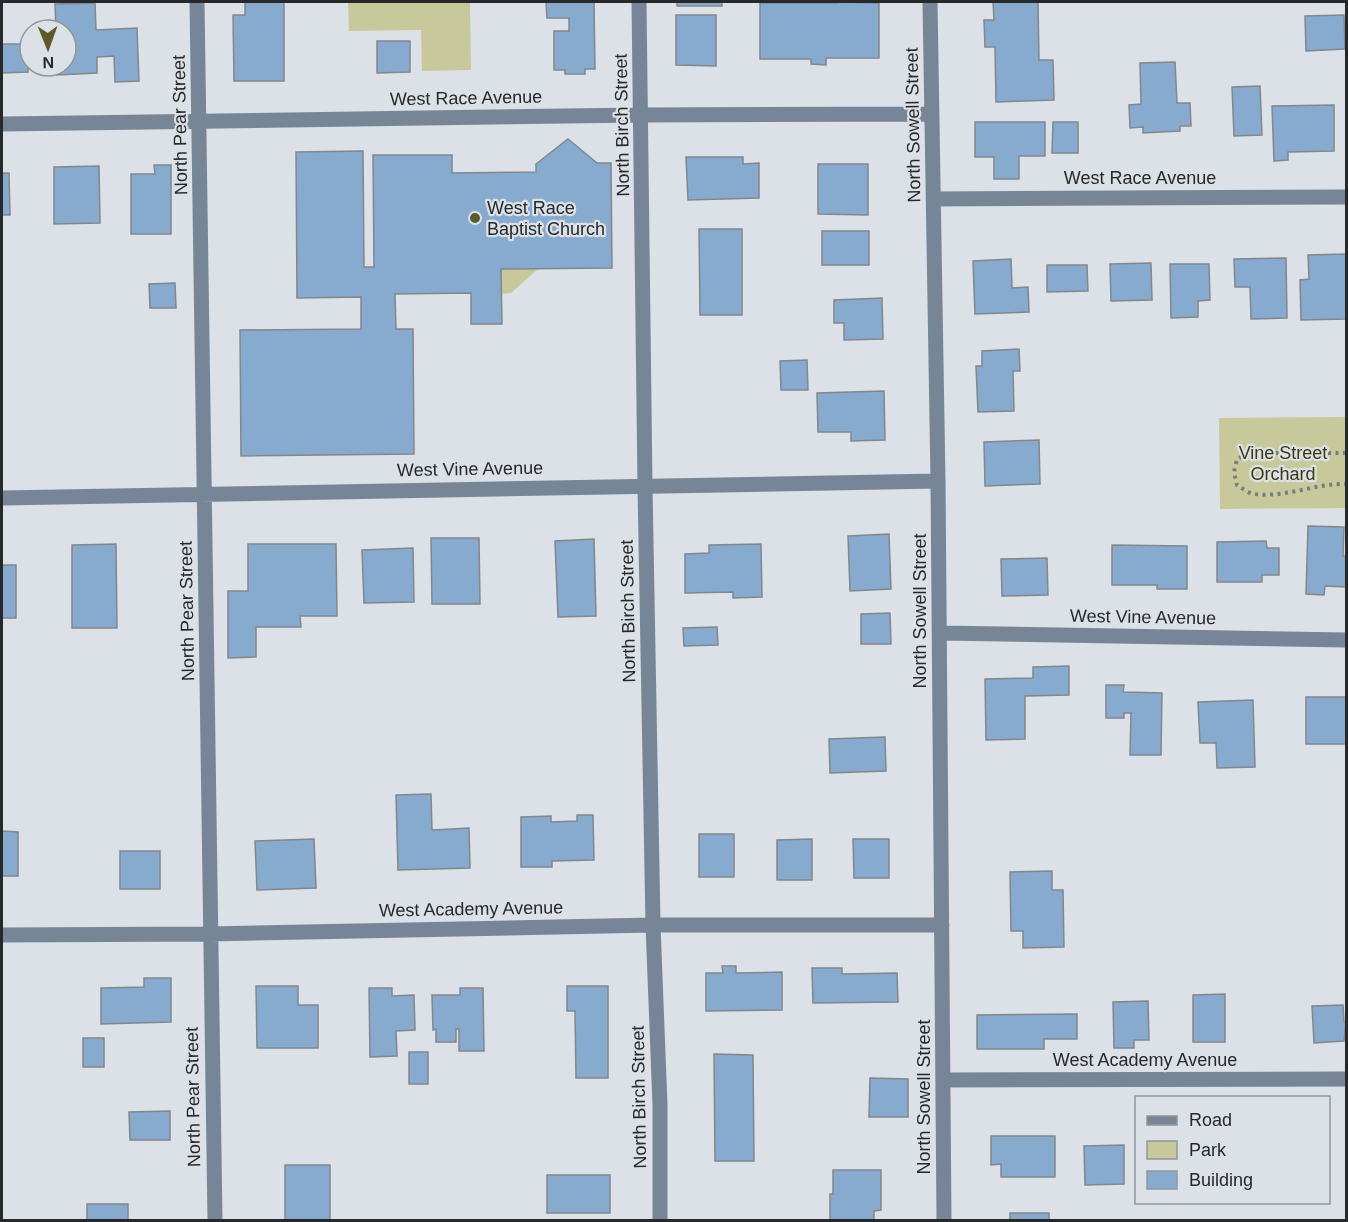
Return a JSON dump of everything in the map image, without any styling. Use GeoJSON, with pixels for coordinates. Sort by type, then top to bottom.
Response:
{"type":"FeatureCollection","features":[{"type":"Feature","properties":{"kind":"street","name":"North Pear Street"},"geometry":{"type":"LineString","coordinates":[[198,2],[214,1221]]}},
{"type":"Feature","properties":{"kind":"street","name":"North Birch Street"},"geometry":{"type":"LineString","coordinates":[[639,2],[645,486],[653,925],[660,1105],[660,1221]]}},
{"type":"Feature","properties":{"kind":"street","name":"North Sowell Street"},"geometry":{"type":"LineString","coordinates":[[930,2],[940,633],[944,1221]]}},
{"type":"Feature","properties":{"kind":"street","name":"West Race Avenue"},"geometry":{"type":"LineString","coordinates":[[2,124],[641,115],[931,114]]}},
{"type":"Feature","properties":{"kind":"street","name":"West Race Avenue"},"geometry":{"type":"LineString","coordinates":[[934,199],[1347,196]]}},
{"type":"Feature","properties":{"kind":"street","name":"West Vine Avenue"},"geometry":{"type":"LineString","coordinates":[[2,498],[938,482]]}},
{"type":"Feature","properties":{"kind":"street","name":"West Vine Avenue"},"geometry":{"type":"LineString","coordinates":[[940,633],[1347,640]]}},
{"type":"Feature","properties":{"kind":"street","name":"West Academy Avenue"},"geometry":{"type":"LineString","coordinates":[[2,935],[210,934],[653,925],[942,925]]}},
{"type":"Feature","properties":{"kind":"street","name":"West Academy Avenue"},"geometry":{"type":"LineString","coordinates":[[944,1080],[1347,1079]]}},
{"type":"Feature","properties":{"kind":"path"},"geometry":{"type":"LineString","coordinates":[[1347,453],[1249,453],[1237,459],[1234,472],[1237,485],[1252,494],[1297,493],[1335,484],[1347,484]]}},
{"type":"Feature","properties":{"kind":"green space"},"geometry":{"type":"Polygon","coordinates":[[[348,2],[470,2],[471,70],[422,71],[421,30],[349,31],[348,2]]]}},
{"type":"Feature","properties":{"kind":"green space"},"geometry":{"type":"Polygon","coordinates":[[[501,269],[538,269],[511,293],[501,294],[501,269]]]}},
{"type":"Feature","properties":{"kind":"green space","name":"Vine Street Orchard"},"geometry":{"type":"Polygon","coordinates":[[[1346,417],[1346,508],[1220,509],[1219,418],[1346,417]]]}},
{"type":"Feature","properties":{"kind":"building"},"geometry":{"type":"Polygon","coordinates":[[[245,2],[284,2],[284,81],[234,81],[233,15],[245,15],[245,2]]]}},
{"type":"Feature","properties":{"kind":"building"},"geometry":{"type":"Polygon","coordinates":[[[546,2],[594,2],[595,69],[585,69],[585,74],[565,74],[565,70],[554,70],[554,31],[569,31],[569,18],[547,18],[546,2]]]}},
{"type":"Feature","properties":{"kind":"building"},"geometry":{"type":"Polygon","coordinates":[[[677,2],[722,2],[722,6],[677,6],[677,2]]]}},
{"type":"Feature","properties":{"kind":"building"},"geometry":{"type":"Polygon","coordinates":[[[993,2],[1038,2],[1039,60],[1053,60],[1054,100],[996,102],[995,47],[985,47],[984,20],[994,20],[993,2]]]}},
{"type":"Feature","properties":{"kind":"building"},"geometry":{"type":"Polygon","coordinates":[[[95,3],[96,30],[137,28],[139,81],[115,82],[114,56],[97,57],[97,73],[78,74],[78,18],[56,18],[55,4],[95,3]]]}},
{"type":"Feature","properties":{"kind":"building"},"geometry":{"type":"Polygon","coordinates":[[[760,3],[879,3],[879,58],[826,58],[826,65],[811,64],[811,59],[760,59],[760,3]]]}},
{"type":"Feature","properties":{"kind":"building"},"geometry":{"type":"Polygon","coordinates":[[[676,15],[716,15],[716,66],[676,65],[676,15]]]}},
{"type":"Feature","properties":{"kind":"building"},"geometry":{"type":"Polygon","coordinates":[[[1344,15],[1345,49],[1306,51],[1305,16],[1344,15]]]}},
{"type":"Feature","properties":{"kind":"building"},"geometry":{"type":"Polygon","coordinates":[[[377,41],[410,41],[410,72],[377,73],[377,41]]]}},
{"type":"Feature","properties":{"kind":"building"},"geometry":{"type":"Polygon","coordinates":[[[2,44],[18,44],[18,72],[2,73],[2,44]]]}},
{"type":"Feature","properties":{"kind":"building"},"geometry":{"type":"Polygon","coordinates":[[[1175,62],[1177,103],[1190,103],[1191,126],[1180,126],[1180,131],[1143,133],[1143,127],[1130,128],[1129,105],[1141,104],[1140,63],[1175,62]]]}},
{"type":"Feature","properties":{"kind":"building"},"geometry":{"type":"Polygon","coordinates":[[[1260,86],[1262,135],[1234,136],[1232,87],[1260,86]]]}},
{"type":"Feature","properties":{"kind":"building"},"geometry":{"type":"Polygon","coordinates":[[[1334,105],[1334,151],[1288,152],[1288,160],[1274,161],[1272,106],[1334,105]]]}},
{"type":"Feature","properties":{"kind":"building"},"geometry":{"type":"Polygon","coordinates":[[[975,122],[1045,122],[1045,156],[1019,156],[1019,179],[994,179],[994,157],[975,157],[975,122]]]}},
{"type":"Feature","properties":{"kind":"building"},"geometry":{"type":"Polygon","coordinates":[[[1053,122],[1078,122],[1078,153],[1052,153],[1053,122]]]}},
{"type":"Feature","properties":{"kind":"building"},"geometry":{"type":"Polygon","coordinates":[[[568,139],[597,163],[611,163],[612,268],[501,269],[502,324],[471,324],[471,293],[395,294],[396,329],[413,329],[414,454],[241,456],[240,330],[361,329],[361,297],[297,298],[296,152],[363,151],[364,267],[374,267],[373,155],[452,155],[452,173],[536,172],[536,164],[568,139]]]}},
{"type":"Feature","properties":{"kind":"building"},"geometry":{"type":"Polygon","coordinates":[[[686,157],[743,157],[743,164],[759,163],[759,198],[688,200],[686,157]]]}},
{"type":"Feature","properties":{"kind":"building"},"geometry":{"type":"Polygon","coordinates":[[[818,164],[868,164],[868,215],[818,214],[818,164]]]}},
{"type":"Feature","properties":{"kind":"building"},"geometry":{"type":"Polygon","coordinates":[[[154,165],[171,165],[171,234],[131,234],[131,174],[155,174],[154,165]]]}},
{"type":"Feature","properties":{"kind":"building"},"geometry":{"type":"Polygon","coordinates":[[[99,166],[100,223],[54,224],[54,167],[99,166]]]}},
{"type":"Feature","properties":{"kind":"building"},"geometry":{"type":"Polygon","coordinates":[[[2,173],[9,173],[10,215],[2,215],[2,173]]]}},
{"type":"Feature","properties":{"kind":"building"},"geometry":{"type":"Polygon","coordinates":[[[699,229],[742,229],[742,315],[700,315],[699,229]]]}},
{"type":"Feature","properties":{"kind":"building"},"geometry":{"type":"Polygon","coordinates":[[[822,231],[869,231],[869,265],[822,265],[822,231]]]}},
{"type":"Feature","properties":{"kind":"building"},"geometry":{"type":"Polygon","coordinates":[[[1346,254],[1346,319],[1301,320],[1300,280],[1309,279],[1308,255],[1346,254]]]}},
{"type":"Feature","properties":{"kind":"building"},"geometry":{"type":"Polygon","coordinates":[[[1286,258],[1287,318],[1251,319],[1250,287],[1235,287],[1234,259],[1286,258]]]}},
{"type":"Feature","properties":{"kind":"building"},"geometry":{"type":"Polygon","coordinates":[[[1011,259],[1012,288],[1028,287],[1029,312],[975,314],[973,261],[1011,259]]]}},
{"type":"Feature","properties":{"kind":"building"},"geometry":{"type":"Polygon","coordinates":[[[1151,263],[1152,300],[1111,301],[1110,264],[1151,263]]]}},
{"type":"Feature","properties":{"kind":"building"},"geometry":{"type":"Polygon","coordinates":[[[1170,264],[1209,264],[1210,300],[1198,301],[1198,317],[1171,318],[1170,264]]]}},
{"type":"Feature","properties":{"kind":"building"},"geometry":{"type":"Polygon","coordinates":[[[1047,265],[1087,265],[1088,291],[1047,292],[1047,265]]]}},
{"type":"Feature","properties":{"kind":"building"},"geometry":{"type":"Polygon","coordinates":[[[175,283],[176,308],[150,308],[149,284],[175,283]]]}},
{"type":"Feature","properties":{"kind":"building"},"geometry":{"type":"Polygon","coordinates":[[[882,298],[883,339],[844,340],[844,323],[834,323],[834,300],[882,298]]]}},
{"type":"Feature","properties":{"kind":"building"},"geometry":{"type":"Polygon","coordinates":[[[1019,349],[1020,371],[1013,371],[1014,411],[978,412],[976,366],[982,366],[982,351],[1019,349]]]}},
{"type":"Feature","properties":{"kind":"building"},"geometry":{"type":"Polygon","coordinates":[[[807,360],[808,390],[781,390],[780,361],[807,360]]]}},
{"type":"Feature","properties":{"kind":"building"},"geometry":{"type":"Polygon","coordinates":[[[884,391],[885,440],[851,441],[851,432],[818,432],[817,393],[884,391]]]}},
{"type":"Feature","properties":{"kind":"building"},"geometry":{"type":"Polygon","coordinates":[[[1039,440],[1040,484],[985,486],[984,442],[1039,440]]]}},
{"type":"Feature","properties":{"kind":"building"},"geometry":{"type":"Polygon","coordinates":[[[1308,526],[1344,527],[1343,556],[1346,556],[1346,587],[1325,586],[1324,595],[1306,594],[1308,526]]]}},
{"type":"Feature","properties":{"kind":"building"},"geometry":{"type":"Polygon","coordinates":[[[889,534],[891,589],[850,591],[848,536],[889,534]]]}},
{"type":"Feature","properties":{"kind":"building"},"geometry":{"type":"Polygon","coordinates":[[[431,538],[479,538],[480,604],[432,604],[431,538]]]}},
{"type":"Feature","properties":{"kind":"building"},"geometry":{"type":"Polygon","coordinates":[[[594,539],[596,616],[558,617],[555,541],[594,539]]]}},
{"type":"Feature","properties":{"kind":"building"},"geometry":{"type":"Polygon","coordinates":[[[1266,541],[1267,548],[1279,548],[1279,575],[1262,575],[1262,582],[1217,582],[1217,542],[1266,541]]]}},
{"type":"Feature","properties":{"kind":"building"},"geometry":{"type":"Polygon","coordinates":[[[116,544],[117,628],[72,628],[72,545],[116,544]]]}},
{"type":"Feature","properties":{"kind":"building"},"geometry":{"type":"Polygon","coordinates":[[[248,544],[336,544],[337,616],[300,616],[301,627],[256,627],[256,657],[228,658],[228,591],[248,591],[248,544]]]}},
{"type":"Feature","properties":{"kind":"building"},"geometry":{"type":"Polygon","coordinates":[[[761,544],[762,597],[733,598],[733,592],[685,593],[685,554],[709,553],[709,545],[761,544]]]}},
{"type":"Feature","properties":{"kind":"building"},"geometry":{"type":"Polygon","coordinates":[[[1112,545],[1187,546],[1187,589],[1157,589],[1157,585],[1112,585],[1112,545]]]}},
{"type":"Feature","properties":{"kind":"building"},"geometry":{"type":"Polygon","coordinates":[[[413,548],[414,602],[364,603],[362,550],[413,548]]]}},
{"type":"Feature","properties":{"kind":"building"},"geometry":{"type":"Polygon","coordinates":[[[1047,558],[1048,595],[1002,596],[1001,559],[1047,558]]]}},
{"type":"Feature","properties":{"kind":"building"},"geometry":{"type":"Polygon","coordinates":[[[2,565],[16,565],[16,618],[2,618],[2,565]]]}},
{"type":"Feature","properties":{"kind":"building"},"geometry":{"type":"Polygon","coordinates":[[[890,613],[891,644],[861,644],[861,614],[890,613]]]}},
{"type":"Feature","properties":{"kind":"building"},"geometry":{"type":"Polygon","coordinates":[[[717,627],[718,645],[684,646],[683,628],[717,627]]]}},
{"type":"Feature","properties":{"kind":"building"},"geometry":{"type":"Polygon","coordinates":[[[1069,666],[1069,695],[1025,696],[1025,739],[986,740],[985,679],[1033,678],[1033,667],[1069,666]]]}},
{"type":"Feature","properties":{"kind":"building"},"geometry":{"type":"Polygon","coordinates":[[[1106,685],[1124,685],[1123,692],[1162,693],[1161,755],[1130,755],[1131,713],[1124,713],[1124,718],[1106,718],[1106,685]]]}},
{"type":"Feature","properties":{"kind":"building"},"geometry":{"type":"Polygon","coordinates":[[[1306,697],[1346,697],[1346,744],[1306,744],[1306,697]]]}},
{"type":"Feature","properties":{"kind":"building"},"geometry":{"type":"Polygon","coordinates":[[[1253,700],[1255,767],[1217,768],[1216,743],[1200,743],[1198,702],[1253,700]]]}},
{"type":"Feature","properties":{"kind":"building"},"geometry":{"type":"Polygon","coordinates":[[[885,737],[886,771],[830,773],[829,739],[885,737]]]}},
{"type":"Feature","properties":{"kind":"building"},"geometry":{"type":"Polygon","coordinates":[[[431,794],[432,830],[469,828],[470,868],[398,870],[396,795],[431,794]]]}},
{"type":"Feature","properties":{"kind":"building"},"geometry":{"type":"Polygon","coordinates":[[[577,815],[593,815],[594,860],[552,861],[552,867],[521,867],[521,817],[551,816],[551,822],[577,821],[577,815]]]}},
{"type":"Feature","properties":{"kind":"building"},"geometry":{"type":"Polygon","coordinates":[[[2,831],[18,832],[18,876],[2,876],[2,831]]]}},
{"type":"Feature","properties":{"kind":"building"},"geometry":{"type":"Polygon","coordinates":[[[699,834],[734,834],[734,877],[699,877],[699,834]]]}},
{"type":"Feature","properties":{"kind":"building"},"geometry":{"type":"Polygon","coordinates":[[[314,839],[316,888],[257,890],[255,841],[314,839]]]}},
{"type":"Feature","properties":{"kind":"building"},"geometry":{"type":"Polygon","coordinates":[[[812,839],[812,880],[777,880],[777,840],[812,839]]]}},
{"type":"Feature","properties":{"kind":"building"},"geometry":{"type":"Polygon","coordinates":[[[853,839],[889,839],[889,878],[854,878],[853,839]]]}},
{"type":"Feature","properties":{"kind":"building"},"geometry":{"type":"Polygon","coordinates":[[[120,851],[160,851],[160,889],[120,889],[120,851]]]}},
{"type":"Feature","properties":{"kind":"building"},"geometry":{"type":"Polygon","coordinates":[[[1052,871],[1052,890],[1063,890],[1064,947],[1023,948],[1023,931],[1011,931],[1010,872],[1052,871]]]}},
{"type":"Feature","properties":{"kind":"building"},"geometry":{"type":"Polygon","coordinates":[[[722,966],[736,966],[736,973],[782,972],[782,1010],[706,1011],[706,973],[723,973],[722,966]]]}},
{"type":"Feature","properties":{"kind":"building"},"geometry":{"type":"Polygon","coordinates":[[[812,968],[842,968],[842,974],[897,973],[898,1002],[813,1003],[812,968]]]}},
{"type":"Feature","properties":{"kind":"building"},"geometry":{"type":"Polygon","coordinates":[[[144,978],[171,978],[171,1022],[101,1024],[101,988],[144,987],[144,978]]]}},
{"type":"Feature","properties":{"kind":"building"},"geometry":{"type":"Polygon","coordinates":[[[256,986],[298,986],[298,1005],[318,1005],[318,1048],[257,1048],[256,986]]]}},
{"type":"Feature","properties":{"kind":"building"},"geometry":{"type":"Polygon","coordinates":[[[567,986],[608,986],[608,1078],[576,1078],[575,1011],[567,1011],[567,986]]]}},
{"type":"Feature","properties":{"kind":"building"},"geometry":{"type":"Polygon","coordinates":[[[369,988],[392,988],[392,996],[414,995],[415,1030],[396,1031],[397,1056],[370,1057],[369,988]]]}},
{"type":"Feature","properties":{"kind":"building"},"geometry":{"type":"Polygon","coordinates":[[[460,988],[483,988],[484,1051],[459,1051],[459,1029],[456,1029],[456,1042],[436,1042],[436,1029],[433,1030],[432,995],[460,995],[460,988]]]}},
{"type":"Feature","properties":{"kind":"building"},"geometry":{"type":"Polygon","coordinates":[[[1225,994],[1225,1042],[1193,1042],[1193,995],[1225,994]]]}},
{"type":"Feature","properties":{"kind":"building"},"geometry":{"type":"Polygon","coordinates":[[[1148,1001],[1149,1040],[1134,1040],[1134,1048],[1114,1048],[1113,1002],[1148,1001]]]}},
{"type":"Feature","properties":{"kind":"building"},"geometry":{"type":"Polygon","coordinates":[[[1343,1005],[1344,1022],[1346,1022],[1344,1041],[1314,1043],[1312,1006],[1343,1005]]]}},
{"type":"Feature","properties":{"kind":"building"},"geometry":{"type":"Polygon","coordinates":[[[1077,1014],[1077,1039],[1044,1039],[1044,1049],[977,1049],[977,1015],[1077,1014]]]}},
{"type":"Feature","properties":{"kind":"building"},"geometry":{"type":"Polygon","coordinates":[[[83,1038],[104,1038],[104,1067],[83,1067],[83,1038]]]}},
{"type":"Feature","properties":{"kind":"building"},"geometry":{"type":"Polygon","coordinates":[[[409,1052],[428,1052],[428,1084],[409,1084],[409,1052]]]}},
{"type":"Feature","properties":{"kind":"building"},"geometry":{"type":"Polygon","coordinates":[[[714,1054],[753,1055],[754,1161],[715,1161],[714,1054]]]}},
{"type":"Feature","properties":{"kind":"building"},"geometry":{"type":"Polygon","coordinates":[[[870,1078],[908,1079],[908,1117],[869,1117],[870,1078]]]}},
{"type":"Feature","properties":{"kind":"building"},"geometry":{"type":"Polygon","coordinates":[[[170,1111],[170,1140],[130,1140],[129,1112],[170,1111]]]}},
{"type":"Feature","properties":{"kind":"building"},"geometry":{"type":"Polygon","coordinates":[[[991,1136],[1055,1136],[1055,1177],[1001,1177],[1001,1164],[991,1165],[991,1136]]]}},
{"type":"Feature","properties":{"kind":"building"},"geometry":{"type":"Polygon","coordinates":[[[1124,1145],[1124,1184],[1085,1185],[1084,1146],[1124,1145]]]}},
{"type":"Feature","properties":{"kind":"building"},"geometry":{"type":"Polygon","coordinates":[[[285,1165],[330,1165],[330,1220],[285,1220],[285,1165]]]}},
{"type":"Feature","properties":{"kind":"building"},"geometry":{"type":"Polygon","coordinates":[[[833,1170],[881,1170],[881,1210],[874,1211],[874,1220],[830,1220],[833,1170]]]}},
{"type":"Feature","properties":{"kind":"building"},"geometry":{"type":"Polygon","coordinates":[[[547,1175],[610,1175],[610,1213],[547,1213],[547,1175]]]}},
{"type":"Feature","properties":{"kind":"building"},"geometry":{"type":"Polygon","coordinates":[[[87,1204],[128,1204],[128,1220],[87,1220],[87,1204]]]}},
{"type":"Feature","properties":{"kind":"building"},"geometry":{"type":"Polygon","coordinates":[[[1010,1213],[1049,1213],[1049,1220],[1010,1220],[1010,1213]]]}},
{"type":"Feature","properties":{"kind":"place","name":"West Race Baptist Church"},"geometry":{"type":"Point","coordinates":[475,218]}}]}
